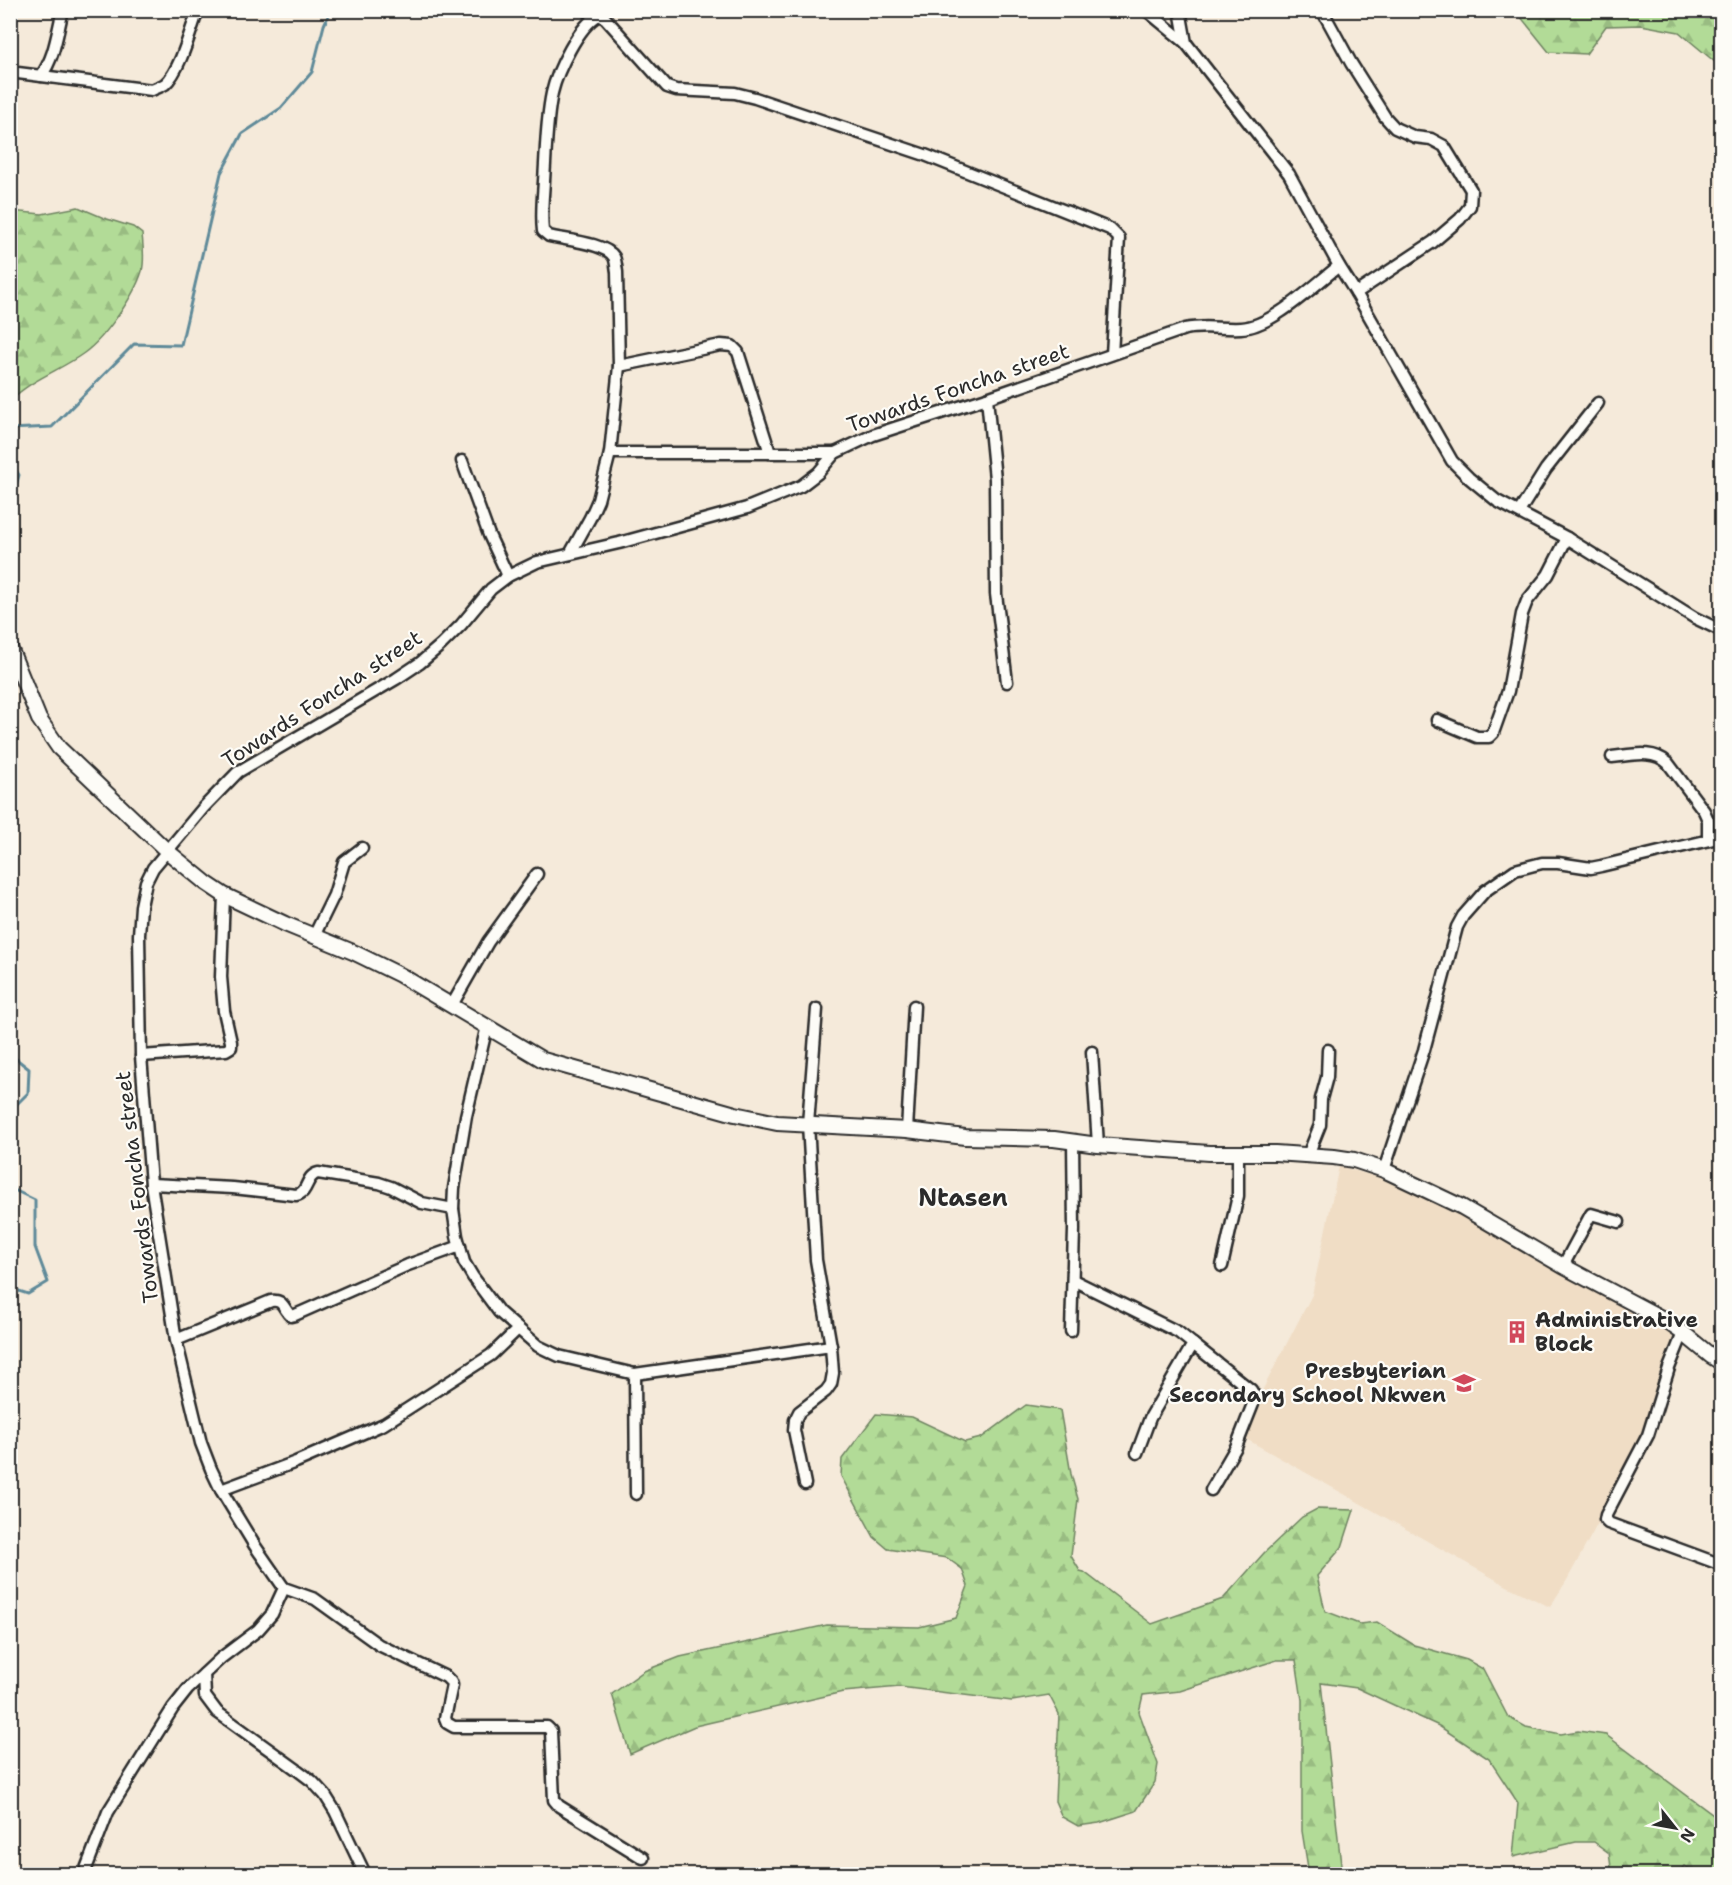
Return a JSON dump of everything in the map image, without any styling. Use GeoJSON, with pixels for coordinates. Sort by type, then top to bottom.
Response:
{"type":"FeatureCollection","features":[{"type":"Feature","properties":{"kind":"street"},"geometry":{"type":"LineString","coordinates":[[41,76],[53,55],[63,10]]}},
{"type":"Feature","properties":{"kind":"street"},"geometry":{"type":"LineString","coordinates":[[10,72],[152,90],[164,84],[171,76],[184,49],[198,10]]}},
{"type":"Feature","properties":{"kind":"street"},"geometry":{"type":"LineString","coordinates":[[1146,10],[1186,43],[1289,174],[1339,266],[1452,461],[1497,501],[1567,538],[1695,618],[1722,631]]}},
{"type":"Feature","properties":{"kind":"street"},"geometry":{"type":"LineString","coordinates":[[1180,10],[1186,43]]}},
{"type":"Feature","properties":{"kind":"street"},"geometry":{"type":"LineString","coordinates":[[1322,10],[1351,63],[1385,117],[1395,128],[1415,137],[1431,139],[1444,146],[1471,190],[1470,206],[1460,219],[1433,242],[1356,293]]}},
{"type":"Feature","properties":{"kind":"street"},"geometry":{"type":"LineString","coordinates":[[570,554],[598,500],[610,453],[619,366],[615,259],[609,251],[598,246],[549,236],[543,231],[546,147],[552,92],[577,38],[599,15],[605,18],[667,87],[676,90],[735,93],[755,98],[925,156],[1110,229],[1119,238],[1112,354]]}},
{"type":"Feature","properties":{"kind":"street","name":"Towards Foncha street"},"geometry":{"type":"LineString","coordinates":[[284,1588],[221,1490],[201,1443],[176,1340],[152,1184],[141,1056],[139,935],[141,906],[146,882],[153,868],[237,772],[377,691],[420,663],[461,625],[491,589],[508,576],[537,562],[747,508],[801,486],[818,473],[835,453],[873,435],[1192,327],[1241,328],[1260,324],[1279,313],[1339,266]]}},
{"type":"Feature","properties":{"kind":"street"},"geometry":{"type":"LineString","coordinates":[[619,366],[721,345],[732,346],[738,352],[770,453]]}},
{"type":"Feature","properties":{"kind":"street"},"geometry":{"type":"LineString","coordinates":[[987,398],[994,479],[996,594],[1007,682]]}},
{"type":"Feature","properties":{"kind":"street"},"geometry":{"type":"LineString","coordinates":[[1519,512],[1546,469],[1598,403]]}},
{"type":"Feature","properties":{"kind":"street"},"geometry":{"type":"LineString","coordinates":[[610,453],[835,453]]}},
{"type":"Feature","properties":{"kind":"street"},"geometry":{"type":"LineString","coordinates":[[462,461],[489,535],[508,576]]}},
{"type":"Feature","properties":{"kind":"street"},"geometry":{"type":"LineString","coordinates":[[1437,720],[1477,737],[1490,737],[1493,733],[1508,691],[1522,614],[1527,601],[1548,575],[1567,538]]}},
{"type":"Feature","properties":{"kind":"street"},"geometry":{"type":"LineString","coordinates":[[10,648],[39,719],[58,748],[167,851],[224,895],[373,961],[452,1005],[529,1053],[557,1065],[777,1123],[908,1130],[965,1137],[1054,1138],[1098,1145],[1209,1154],[1275,1153],[1354,1160],[1384,1170],[1462,1207],[1563,1266],[1663,1319],[1722,1363]]}},
{"type":"Feature","properties":{"kind":"street"},"geometry":{"type":"LineString","coordinates":[[1612,756],[1653,754],[1668,763],[1704,811],[1707,820],[1707,840]]}},
{"type":"Feature","properties":{"kind":"street"},"geometry":{"type":"LineString","coordinates":[[1384,1170],[1424,1050],[1457,927],[1462,916],[1485,891],[1515,870],[1530,865],[1558,862],[1591,868],[1722,837]]}},
{"type":"Feature","properties":{"kind":"street"},"geometry":{"type":"LineString","coordinates":[[314,936],[334,895],[344,862],[362,848]]}},
{"type":"Feature","properties":{"kind":"street"},"geometry":{"type":"LineString","coordinates":[[452,1005],[494,934],[537,874]]}},
{"type":"Feature","properties":{"kind":"street"},"geometry":{"type":"LineString","coordinates":[[141,1056],[226,1050],[231,1047],[224,1011],[221,977],[224,895]]}},
{"type":"Feature","properties":{"kind":"street"},"geometry":{"type":"LineString","coordinates":[[908,1130],[914,1006]]}},
{"type":"Feature","properties":{"kind":"street"},"geometry":{"type":"LineString","coordinates":[[805,1484],[794,1430],[795,1420],[799,1412],[826,1391],[831,1384],[833,1373],[831,1346],[816,1260],[808,1124],[817,1009]]}},
{"type":"Feature","properties":{"kind":"street"},"geometry":{"type":"LineString","coordinates":[[487,1026],[466,1116],[454,1188],[453,1209],[464,1262],[499,1312],[548,1352],[635,1374],[831,1346]]}},
{"type":"Feature","properties":{"kind":"street"},"geometry":{"type":"LineString","coordinates":[[1308,1155],[1320,1125],[1320,1099],[1327,1077],[1328,1050]]}},
{"type":"Feature","properties":{"kind":"street"},"geometry":{"type":"LineString","coordinates":[[1092,1052],[1098,1145]]}},
{"type":"Feature","properties":{"kind":"street"},"geometry":{"type":"LineString","coordinates":[[1071,1330],[1073,1141]]}},
{"type":"Feature","properties":{"kind":"street"},"geometry":{"type":"LineString","coordinates":[[1222,1266],[1238,1196],[1238,1153]]}},
{"type":"Feature","properties":{"kind":"street"},"geometry":{"type":"LineString","coordinates":[[152,1184],[233,1188],[296,1195],[304,1191],[312,1174],[318,1173],[379,1183],[422,1203],[453,1209]]}},
{"type":"Feature","properties":{"kind":"street"},"geometry":{"type":"LineString","coordinates":[[1563,1266],[1591,1214],[1619,1222]]}},
{"type":"Feature","properties":{"kind":"street"},"geometry":{"type":"LineString","coordinates":[[176,1340],[271,1301],[282,1302],[288,1314],[295,1315],[408,1265],[459,1246]]}},
{"type":"Feature","properties":{"kind":"street"},"geometry":{"type":"LineString","coordinates":[[1073,1280],[1178,1332],[1251,1390],[1255,1397],[1236,1447],[1212,1490]]}},
{"type":"Feature","properties":{"kind":"street"},"geometry":{"type":"LineString","coordinates":[[221,1490],[296,1462],[384,1424],[491,1355],[518,1329]]}},
{"type":"Feature","properties":{"kind":"street"},"geometry":{"type":"LineString","coordinates":[[1683,1333],[1669,1368],[1648,1435],[1605,1520],[1722,1565]]}},
{"type":"Feature","properties":{"kind":"street"},"geometry":{"type":"LineString","coordinates":[[1137,1453],[1150,1418],[1193,1344]]}},
{"type":"Feature","properties":{"kind":"street"},"geometry":{"type":"LineString","coordinates":[[635,1374],[636,1494]]}},
{"type":"Feature","properties":{"kind":"street"},"geometry":{"type":"LineString","coordinates":[[84,1875],[104,1821],[116,1798],[173,1708],[188,1689],[221,1658],[258,1630],[272,1614],[284,1588],[315,1599],[378,1645],[446,1677],[452,1685],[445,1718],[447,1723],[454,1727],[547,1727],[551,1731],[554,1800],[559,1806],[643,1858]]}},
{"type":"Feature","properties":{"kind":"street"},"geometry":{"type":"LineString","coordinates":[[204,1674],[205,1696],[217,1712],[312,1781],[325,1795],[365,1875]]}},
{"type":"Feature","properties":{"kind":"shaded area","name":"Presbyterian Secondary School Nkwen"},"geometry":{"type":"Polygon","coordinates":[[[1339,1166],[1384,1179],[1465,1217],[1675,1337],[1649,1429],[1550,1607],[1507,1586],[1239,1435],[1312,1295],[1339,1166]]]}},
{"type":"Feature","properties":{"kind":"green space"},"geometry":{"type":"Polygon","coordinates":[[[1516,11],[1721,11],[1721,67],[1679,32],[1641,25],[1606,26],[1586,54],[1549,52],[1516,11]]]}},
{"type":"Feature","properties":{"kind":"green space"},"geometry":{"type":"Polygon","coordinates":[[[78,207],[133,227],[142,234],[144,257],[142,271],[126,304],[110,327],[92,346],[75,359],[28,386],[11,400],[11,211],[42,214],[78,207]]]}},
{"type":"Feature","properties":{"kind":"green space"},"geometry":{"type":"Polygon","coordinates":[[[1026,1405],[1060,1410],[1071,1474],[1078,1499],[1071,1556],[1080,1571],[1152,1624],[1223,1599],[1264,1553],[1302,1517],[1317,1509],[1354,1510],[1342,1547],[1317,1576],[1325,1611],[1359,1624],[1377,1622],[1414,1645],[1467,1660],[1483,1669],[1508,1717],[1526,1727],[1561,1734],[1578,1731],[1606,1735],[1721,1821],[1721,1874],[1700,1874],[1684,1866],[1677,1874],[1612,1874],[1609,1853],[1594,1842],[1576,1842],[1513,1857],[1518,1803],[1489,1759],[1439,1726],[1357,1688],[1321,1683],[1342,1874],[1309,1874],[1302,1831],[1302,1700],[1296,1660],[1277,1660],[1180,1691],[1143,1695],[1139,1712],[1158,1764],[1155,1782],[1136,1811],[1099,1823],[1078,1826],[1062,1817],[1055,1801],[1059,1714],[1049,1695],[1012,1701],[900,1687],[843,1692],[695,1726],[630,1754],[612,1694],[644,1671],[680,1657],[827,1625],[919,1627],[956,1618],[968,1586],[962,1569],[947,1558],[888,1549],[874,1537],[841,1476],[842,1459],[876,1414],[912,1417],[965,1442],[981,1438],[1026,1405]]]}},
{"type":"Feature","properties":{"kind":"waterway"},"geometry":{"type":"LineString","coordinates":[[10,429],[52,427],[134,344],[181,345],[221,173],[242,134],[281,108],[312,72],[324,25],[331,10]]}},
{"type":"Feature","properties":{"kind":"waterway"},"geometry":{"type":"LineString","coordinates":[[10,461],[19,475],[10,505]]}},
{"type":"Feature","properties":{"kind":"waterway"},"geometry":{"type":"LineString","coordinates":[[10,1054],[29,1069],[28,1093],[10,1111]]}},
{"type":"Feature","properties":{"kind":"waterway"},"geometry":{"type":"LineString","coordinates":[[10,1188],[35,1200],[35,1247],[48,1282],[28,1294],[10,1288]]}},
{"type":"Feature","properties":{"kind":"place","name":"Administrative Block"},"geometry":{"type":"Point","coordinates":[1517,1332]}},
{"type":"Feature","properties":{"kind":"place","name":"Presbyterian Secondary School Nkwen"},"geometry":{"type":"Point","coordinates":[1464,1383]}},
{"type":"Feature","properties":{"kind":"district","name":"Ntasen"},"geometry":{"type":"Point","coordinates":[963,1198]}}]}
